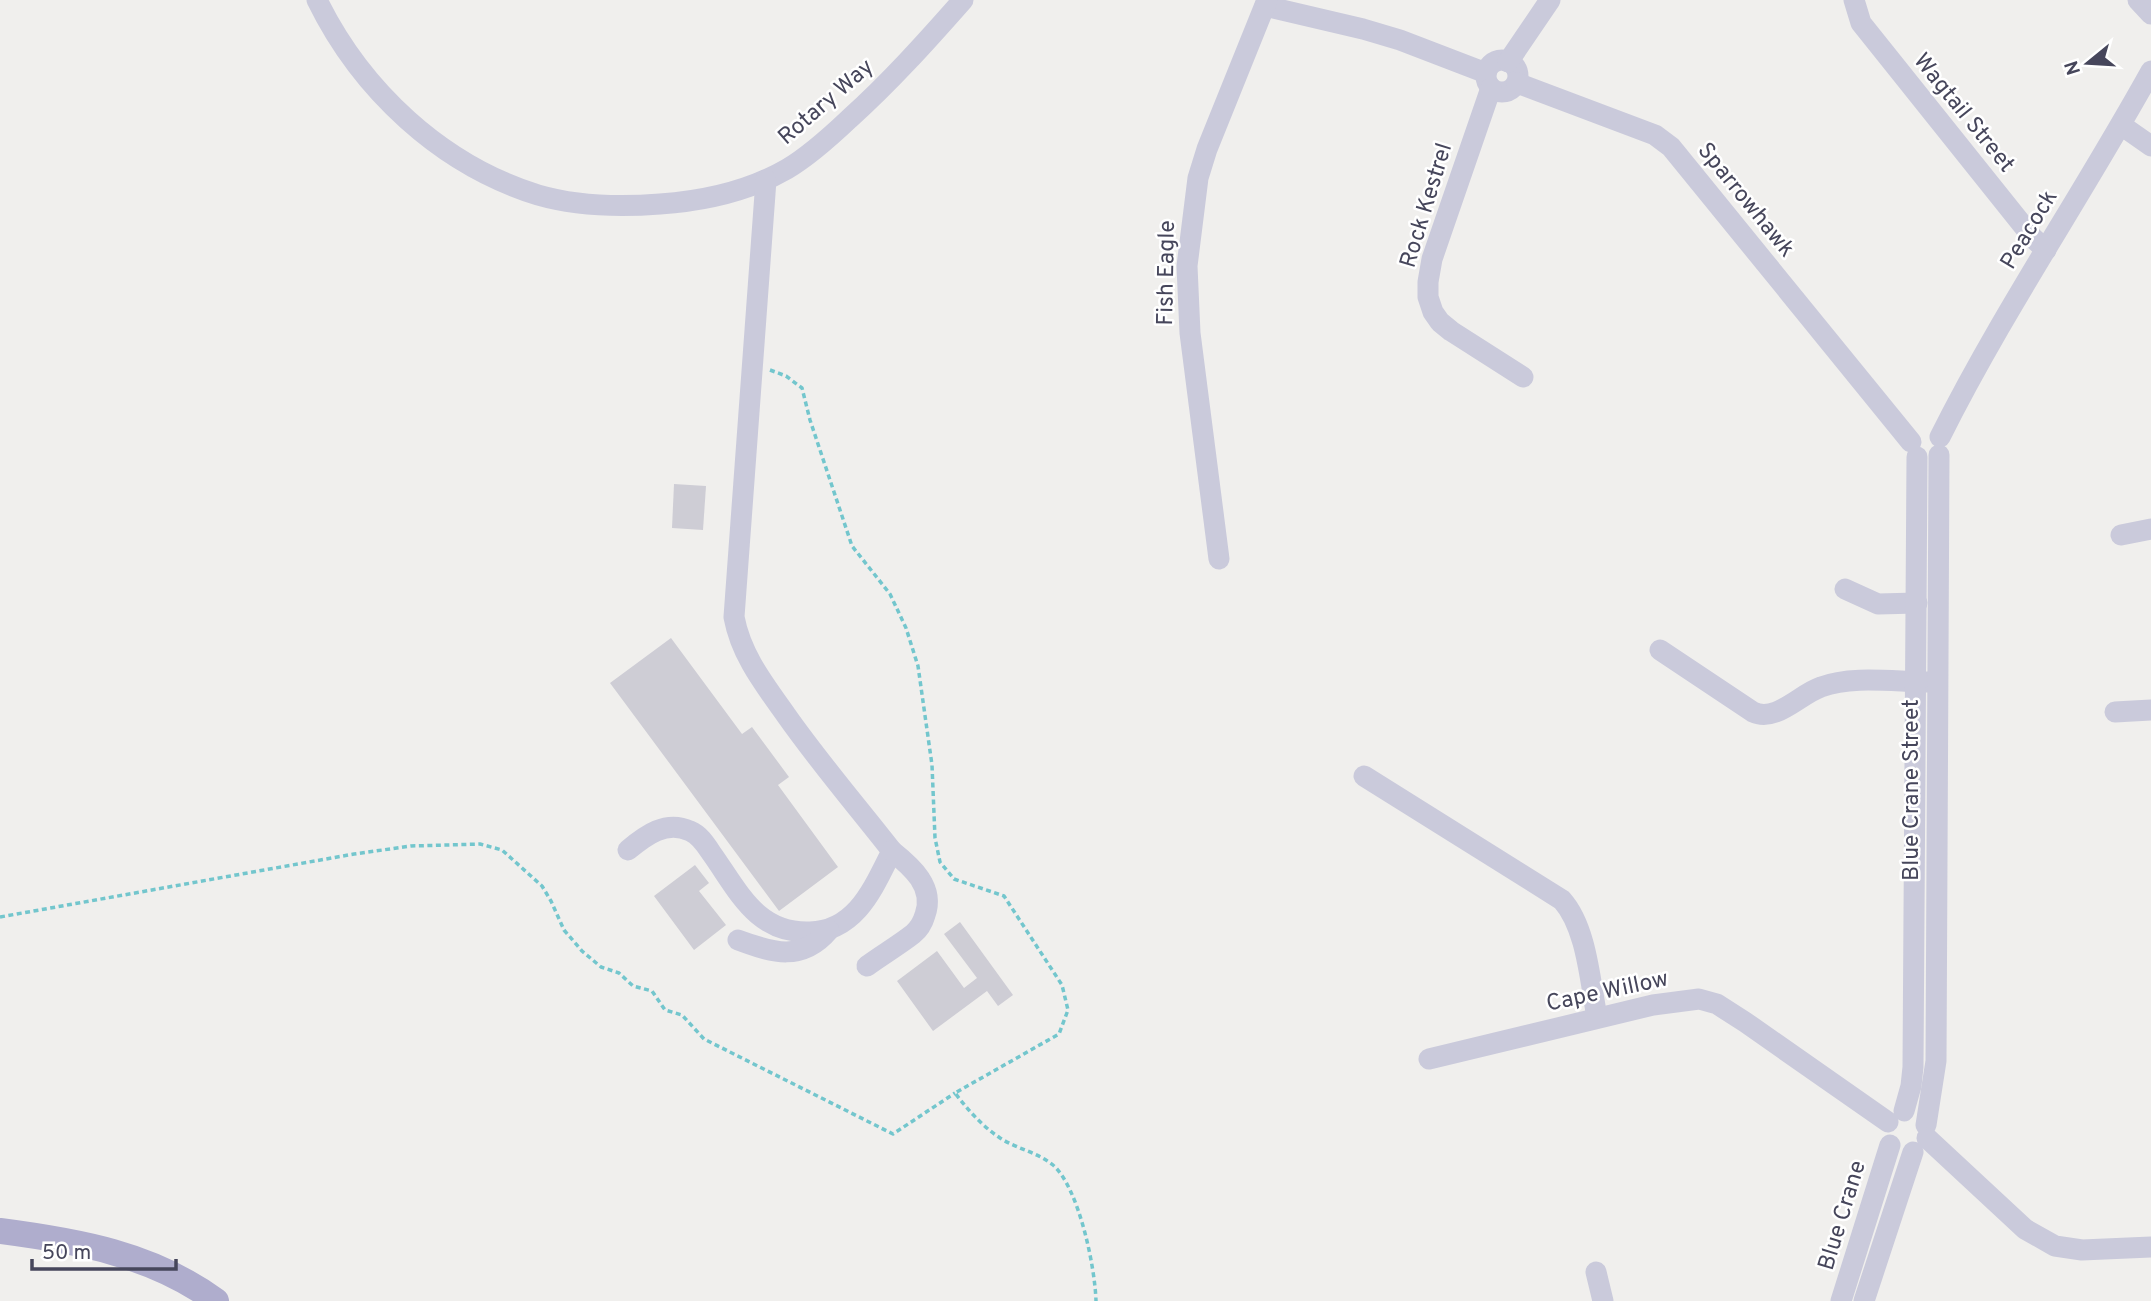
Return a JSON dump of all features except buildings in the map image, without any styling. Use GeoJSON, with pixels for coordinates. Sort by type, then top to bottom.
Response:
{"type":"FeatureCollection","features":[{"type":"Feature","properties":{"kind":"main road"},"geometry":{"type":"LineString","coordinates":[[0,1231],[75,1242],[121,1253],[177,1276],[216,1301]]}},
{"type":"Feature","properties":{"kind":"street","name":"Rotary Way"},"geometry":{"type":"LineString","coordinates":[[317,0],[340,41],[368,80],[414,125],[482,173],[538,195],[556,199],[641,206],[706,198],[738,190],[789,168],[830,137],[919,50],[962,0]]}},
{"type":"Feature","properties":{"kind":"street"},"geometry":{"type":"LineString","coordinates":[[1508,62],[1550,0]]}},
{"type":"Feature","properties":{"kind":"street","name":"Wagtail Street"},"geometry":{"type":"LineString","coordinates":[[1854,0],[1861,23],[2024,227],[2046,250]]}},
{"type":"Feature","properties":{"kind":"street"},"geometry":{"type":"LineString","coordinates":[[2138,0],[2151,14]]}},
{"type":"Feature","properties":{"kind":"street"},"geometry":{"type":"LineString","coordinates":[[1266,3],[1400,40],[1489,81],[1499,92],[1509,91],[1517,83],[1516,69],[1508,62],[1497,61],[1488,68],[1489,81]]}},
{"type":"Feature","properties":{"kind":"street","name":"Fish Eagle"},"geometry":{"type":"LineString","coordinates":[[1219,559],[1190,333],[1187,266],[1198,178],[1207,149],[1266,3]]}},
{"type":"Feature","properties":{"kind":"street","name":"Peacock"},"geometry":{"type":"LineString","coordinates":[[1926,442],[1952,414],[2151,71]]}},
{"type":"Feature","properties":{"kind":"street","name":"Rock Kestrel"},"geometry":{"type":"LineString","coordinates":[[1489,81],[1432,259],[1428,297],[1440,322],[1523,377]]}},
{"type":"Feature","properties":{"kind":"street","name":"Sparrowhawk"},"geometry":{"type":"LineString","coordinates":[[1517,83],[1655,135],[1671,148],[1890,414],[1926,442]]}},
{"type":"Feature","properties":{"kind":"street"},"geometry":{"type":"LineString","coordinates":[[2121,125],[2151,146]]}},
{"type":"Feature","properties":{"kind":"street"},"geometry":{"type":"LineString","coordinates":[[766,180],[734,617],[744,653],[793,726],[892,851],[916,873],[925,886],[928,899],[926,911],[915,932],[867,965]]}},
{"type":"Feature","properties":{"kind":"street","name":"Blue Crane Street"},"geometry":{"type":"LineString","coordinates":[[1890,1145],[1885,1130],[1896,1117],[1911,1086],[1913,1067],[1926,682],[1917,603],[1926,442]]}},
{"type":"Feature","properties":{"kind":"street","name":"Blue Crane Street"},"geometry":{"type":"LineString","coordinates":[[1922,1139],[1936,1061],[1926,682],[1926,442]]}},
{"type":"Feature","properties":{"kind":"street"},"geometry":{"type":"LineString","coordinates":[[2121,535],[2151,530]]}},
{"type":"Feature","properties":{"kind":"street"},"geometry":{"type":"LineString","coordinates":[[1845,589],[1878,604],[1917,603]]}},
{"type":"Feature","properties":{"kind":"street"},"geometry":{"type":"LineString","coordinates":[[1660,650],[1753,712],[1764,715],[1778,711],[1806,693],[1832,683],[1926,682]]}},
{"type":"Feature","properties":{"kind":"street"},"geometry":{"type":"LineString","coordinates":[[2115,712],[2151,710]]}},
{"type":"Feature","properties":{"kind":"street"},"geometry":{"type":"LineString","coordinates":[[1364,776],[1562,900],[1574,918],[1581,937],[1597,1017]]}},
{"type":"Feature","properties":{"kind":"street"},"geometry":{"type":"LineString","coordinates":[[628,850],[654,831],[668,827],[691,831],[704,842],[759,917],[791,932],[829,930],[845,922],[863,904],[892,851]]}},
{"type":"Feature","properties":{"kind":"street"},"geometry":{"type":"LineString","coordinates":[[738,940],[765,950],[803,950],[819,941],[829,930]]}},
{"type":"Feature","properties":{"kind":"street","name":"Cape Willow"},"geometry":{"type":"LineString","coordinates":[[1429,1059],[1597,1017],[1699,999],[1717,1004],[1896,1117]]}},
{"type":"Feature","properties":{"kind":"street"},"geometry":{"type":"LineString","coordinates":[[1896,1117],[1917,1114],[1922,1139],[2025,1229],[2055,1247],[2082,1250],[2151,1247]]}},
{"type":"Feature","properties":{"kind":"street"},"geometry":{"type":"LineString","coordinates":[[1890,1145],[1900,1152],[1922,1139]]}},
{"type":"Feature","properties":{"kind":"street","name":"Blue Crane"},"geometry":{"type":"LineString","coordinates":[[1864,1301],[1922,1139]]}},
{"type":"Feature","properties":{"kind":"street","name":"Blue Crane"},"geometry":{"type":"LineString","coordinates":[[1841,1301],[1890,1145]]}},
{"type":"Feature","properties":{"kind":"street"},"geometry":{"type":"LineString","coordinates":[[1596,1272],[1603,1301]]}},
{"type":"Feature","properties":{"kind":"path"},"geometry":{"type":"LineString","coordinates":[[0,917],[377,851],[411,846],[480,844],[502,850],[542,886],[564,930],[582,951],[601,967],[619,973],[632,986],[652,991],[665,1010],[682,1015],[704,1039],[893,1134],[955,1093],[1059,1034],[1068,1010],[1062,985],[1004,896],[954,879],[940,862],[935,838],[932,765],[918,666],[906,628],[890,594],[852,546],[802,388],[786,376],[752,362]]}},
{"type":"Feature","properties":{"kind":"path"},"geometry":{"type":"LineString","coordinates":[[955,1093],[973,1116],[1001,1139],[1054,1166],[1075,1199],[1090,1256],[1096,1301]]}}]}
